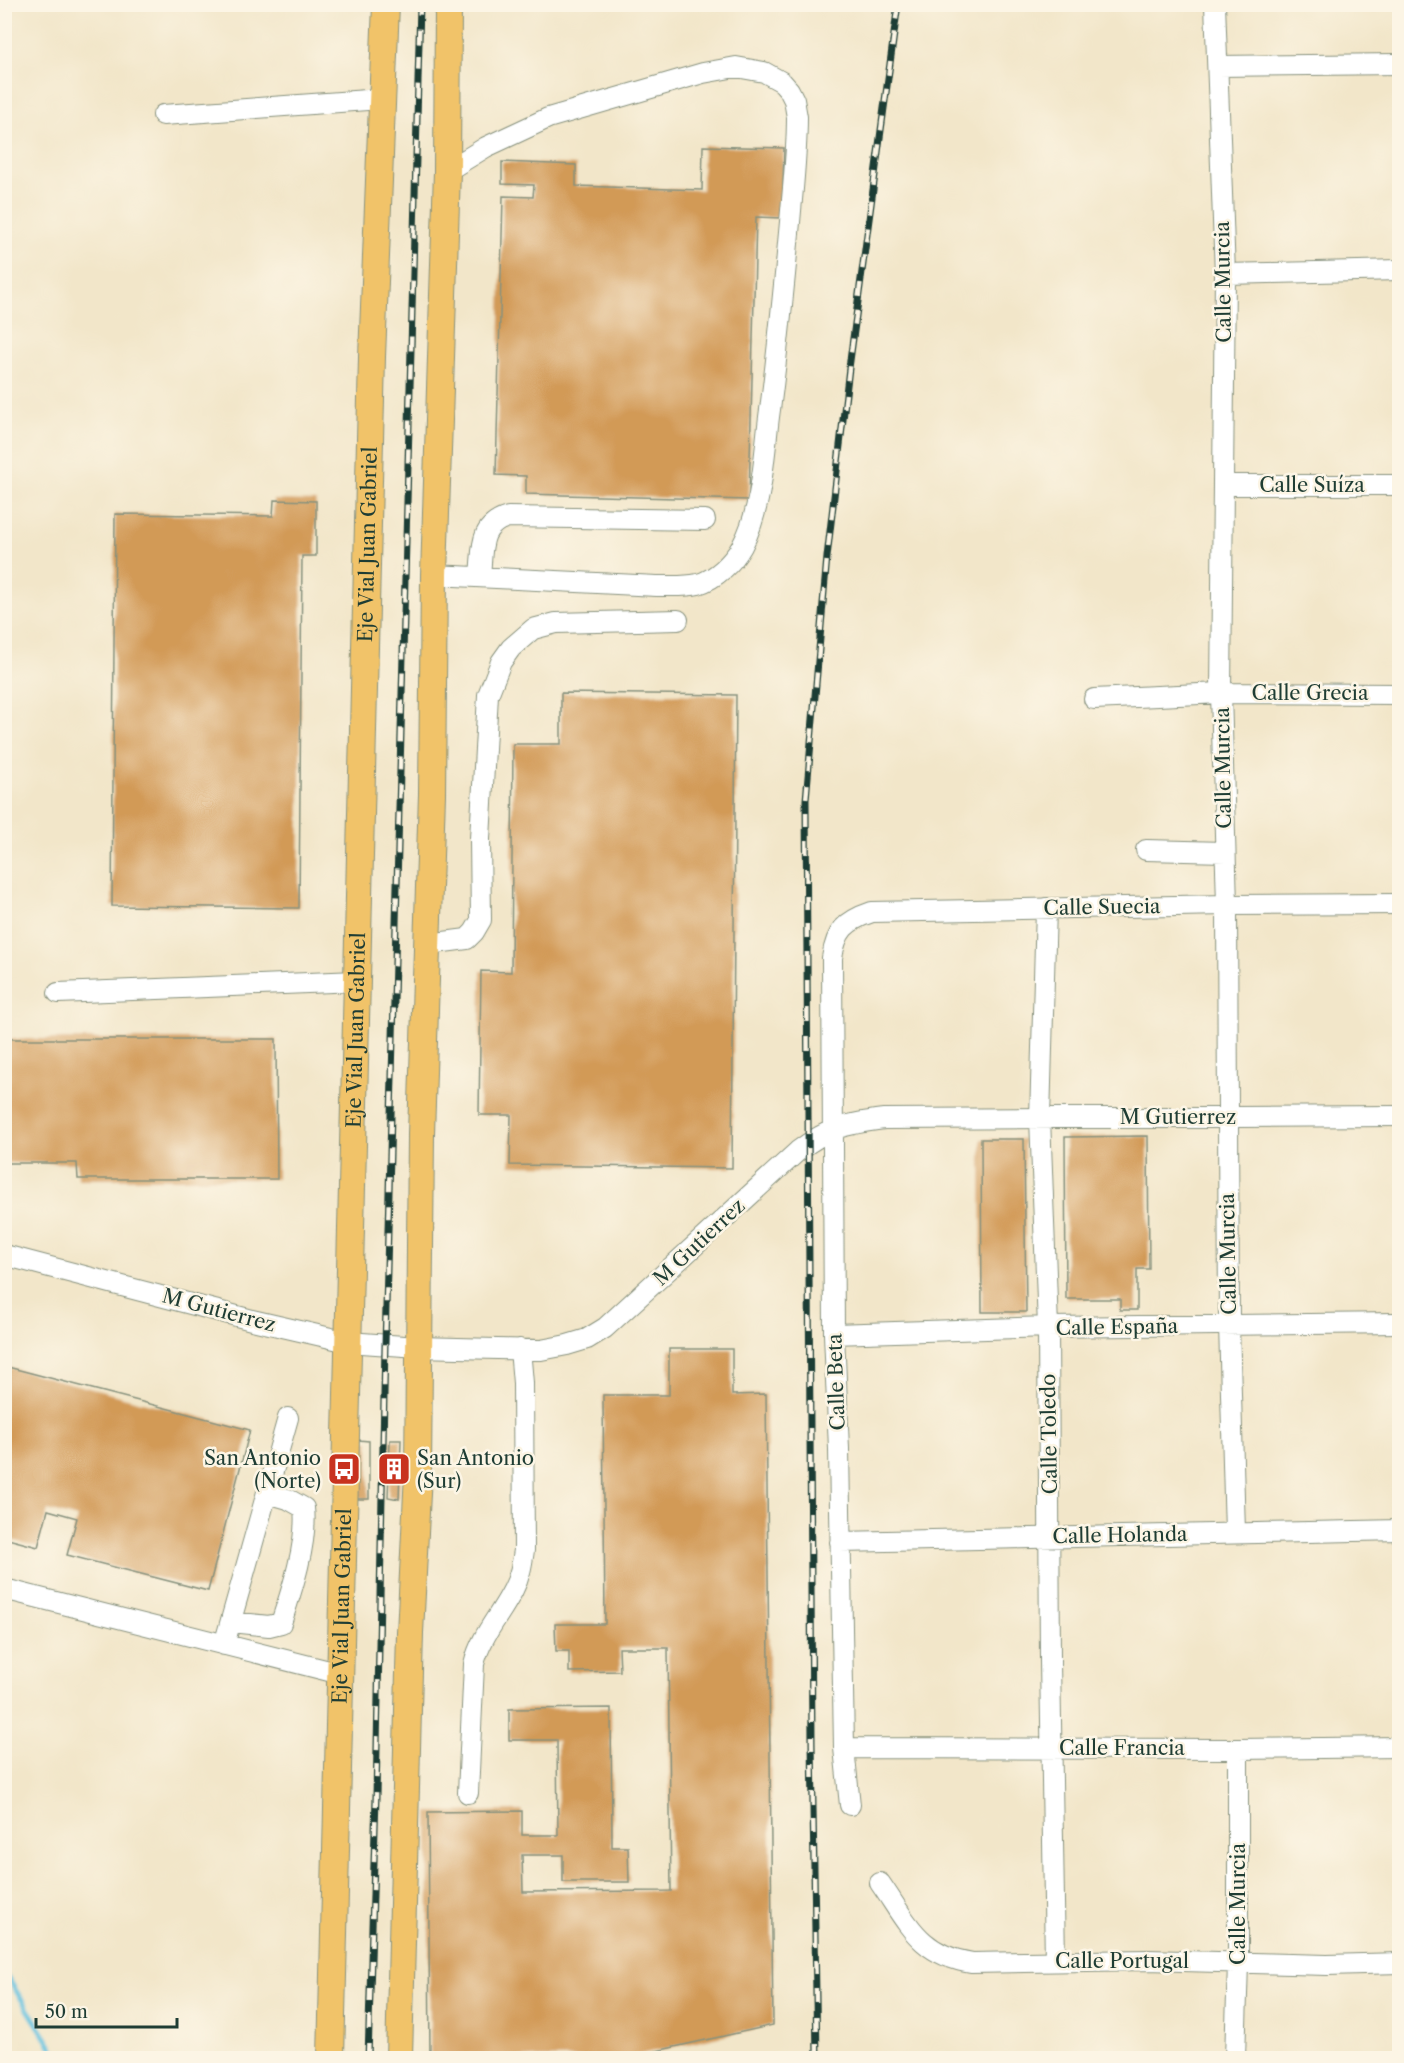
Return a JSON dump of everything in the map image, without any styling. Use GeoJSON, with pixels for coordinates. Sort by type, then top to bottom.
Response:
{"type":"FeatureCollection","features":[{"type":"Feature","properties":{"kind":"main road","name":"Eje Vial Juan Gabriel"},"geometry":{"type":"LineString","coordinates":[[331,2058],[372,357],[386,4]]}},
{"type":"Feature","properties":{"kind":"main road"},"geometry":{"type":"LineString","coordinates":[[399,2058],[410,1633],[418,1473],[421,1145],[428,944],[434,575],[447,171],[448,4]]}},
{"type":"Feature","properties":{"kind":"street","name":"Calle Murcia"},"geometry":{"type":"LineString","coordinates":[[1215,4],[1224,274],[1221,693],[1227,905],[1226,1118],[1229,1325],[1235,1532]]}},
{"type":"Feature","properties":{"kind":"street"},"geometry":{"type":"LineString","coordinates":[[1218,66],[1400,64]]}},
{"type":"Feature","properties":{"kind":"street"},"geometry":{"type":"LineString","coordinates":[[434,575],[657,586],[698,584],[723,569],[742,545],[760,490],[780,335],[797,117],[794,100],[782,82],[764,72],[736,67],[588,105],[549,118],[486,147],[447,171]]}},
{"type":"Feature","properties":{"kind":"street"},"geometry":{"type":"LineString","coordinates":[[163,115],[381,99]]}},
{"type":"Feature","properties":{"kind":"street"},"geometry":{"type":"LineString","coordinates":[[1224,274],[1400,270]]}},
{"type":"Feature","properties":{"kind":"street","name":"Calle Suíza"},"geometry":{"type":"LineString","coordinates":[[1224,485],[1400,485]]}},
{"type":"Feature","properties":{"kind":"street"},"geometry":{"type":"LineString","coordinates":[[480,576],[484,539],[488,530],[497,520],[508,517],[705,520]]}},
{"type":"Feature","properties":{"kind":"street"},"geometry":{"type":"LineString","coordinates":[[428,944],[467,939],[481,920],[480,839],[488,695],[501,662],[511,648],[533,629],[556,623],[678,620]]}},
{"type":"Feature","properties":{"kind":"street","name":"Calle Grecia"},"geometry":{"type":"LineString","coordinates":[[1094,699],[1221,693],[1400,694]]}},
{"type":"Feature","properties":{"kind":"street"},"geometry":{"type":"LineString","coordinates":[[1146,850],[1225,852]]}},
{"type":"Feature","properties":{"kind":"street","name":"Calle Suecia"},"geometry":{"type":"LineString","coordinates":[[832,958],[835,940],[841,930],[859,916],[872,912],[1400,904]]}},
{"type":"Feature","properties":{"kind":"street","name":"Calle Toledo"},"geometry":{"type":"LineString","coordinates":[[1046,908],[1040,1118],[1048,1327],[1055,1961]]}},
{"type":"Feature","properties":{"kind":"street","name":"Calle Beta"},"geometry":{"type":"LineString","coordinates":[[832,958],[834,1334],[844,1748],[850,1805]]}},
{"type":"Feature","properties":{"kind":"street"},"geometry":{"type":"LineString","coordinates":[[58,993],[357,981]]}},
{"type":"Feature","properties":{"kind":"street","name":"M Gutierrez"},"geometry":{"type":"LineString","coordinates":[[4,1255],[252,1320],[348,1342],[418,1347],[541,1350],[567,1346],[587,1339],[605,1328],[798,1151],[816,1136],[832,1128],[856,1122],[884,1119],[1400,1116]]}},
{"type":"Feature","properties":{"kind":"street","name":"Calle España"},"geometry":{"type":"LineString","coordinates":[[834,1334],[1048,1327],[1400,1323]]}},
{"type":"Feature","properties":{"kind":"street"},"geometry":{"type":"LineString","coordinates":[[468,1793],[474,1664],[477,1650],[485,1633],[513,1591],[521,1572],[524,1550],[523,1383],[520,1349]]}},
{"type":"Feature","properties":{"kind":"street"},"geometry":{"type":"LineString","coordinates":[[224,1645],[288,1418]]}},
{"type":"Feature","properties":{"kind":"street"},"geometry":{"type":"LineString","coordinates":[[231,1622],[269,1626],[281,1623],[293,1588],[306,1522],[304,1508],[288,1498],[267,1493]]}},
{"type":"Feature","properties":{"kind":"street","name":"Calle Holanda"},"geometry":{"type":"LineString","coordinates":[[840,1542],[1400,1530]]}},
{"type":"Feature","properties":{"kind":"street"},"geometry":{"type":"LineString","coordinates":[[4,1589],[341,1674]]}},
{"type":"Feature","properties":{"kind":"street","name":"Calle Francia"},"geometry":{"type":"LineString","coordinates":[[844,1748],[1400,1747]]}},
{"type":"Feature","properties":{"kind":"street","name":"Calle Murcia"},"geometry":{"type":"LineString","coordinates":[[1235,2058],[1238,1963],[1238,1749]]}},
{"type":"Feature","properties":{"kind":"street","name":"Calle Portugal"},"geometry":{"type":"LineString","coordinates":[[880,1883],[915,1935],[940,1954],[972,1963],[1148,1960],[1327,1965],[1400,1964]]}},
{"type":"Feature","properties":{"kind":"building"},"geometry":{"type":"Polygon","coordinates":[[[703,146],[784,148],[782,218],[756,217],[749,500],[526,494],[526,476],[496,475],[503,196],[533,197],[534,185],[502,184],[502,162],[576,165],[576,186],[702,190],[703,146]]]}},
{"type":"Feature","properties":{"kind":"building"},"geometry":{"type":"Polygon","coordinates":[[[274,500],[316,501],[316,556],[302,556],[299,908],[112,906],[115,514],[273,516],[274,500]]]}},
{"type":"Feature","properties":{"kind":"building"},"geometry":{"type":"Polygon","coordinates":[[[561,693],[736,695],[732,1168],[510,1165],[511,1115],[479,1115],[481,971],[511,972],[513,744],[561,744],[561,693]]]}},
{"type":"Feature","properties":{"kind":"building"},"geometry":{"type":"Polygon","coordinates":[[[4,1039],[276,1039],[277,1179],[78,1179],[77,1163],[4,1163],[4,1039]]]}},
{"type":"Feature","properties":{"kind":"building"},"geometry":{"type":"Polygon","coordinates":[[[1148,1136],[1149,1269],[1137,1269],[1137,1310],[1120,1310],[1120,1299],[1066,1299],[1065,1137],[1148,1136]]]}},
{"type":"Feature","properties":{"kind":"building"},"geometry":{"type":"Polygon","coordinates":[[[981,1139],[1024,1139],[1026,1312],[982,1312],[981,1139]]]}},
{"type":"Feature","properties":{"kind":"building"},"geometry":{"type":"Polygon","coordinates":[[[669,1349],[732,1349],[732,1395],[766,1394],[773,2025],[625,2058],[430,2058],[428,1812],[522,1811],[522,1835],[558,1835],[557,1740],[509,1740],[509,1709],[611,1708],[612,1847],[628,1847],[629,1882],[563,1882],[563,1855],[522,1855],[523,1892],[671,1891],[668,1648],[619,1648],[620,1671],[569,1672],[569,1651],[556,1651],[555,1624],[605,1624],[603,1395],[669,1395],[669,1349]]]}},
{"type":"Feature","properties":{"kind":"building"},"geometry":{"type":"Polygon","coordinates":[[[4,1366],[250,1430],[208,1591],[67,1555],[77,1518],[48,1510],[38,1547],[4,1538],[4,1366]]]}},
{"type":"Feature","properties":{"kind":"building"},"geometry":{"type":"Polygon","coordinates":[[[358,1440],[369,1441],[369,1499],[357,1499],[358,1440]]]}},
{"type":"Feature","properties":{"kind":"building","name":"San Antonio (Sur)"},"geometry":{"type":"Polygon","coordinates":[[[390,1440],[401,1440],[399,1499],[388,1497],[390,1440]]]}},
{"type":"Feature","properties":{"kind":"waterway"},"geometry":{"type":"LineString","coordinates":[[4,1972],[59,2058]]}},
{"type":"Feature","properties":{"kind":"railway"},"geometry":{"type":"LineString","coordinates":[[368,2058],[420,4]]}},
{"type":"Feature","properties":{"kind":"railway"},"geometry":{"type":"LineString","coordinates":[[817,2058],[812,1743],[806,800],[827,557],[849,368],[898,4]]}},
{"type":"Feature","properties":{"kind":"place","name":"San Antonio (Norte)"},"geometry":{"type":"Point","coordinates":[344,1469]}},
{"type":"Feature","properties":{"kind":"place","name":"San Antonio (Sur)"},"geometry":{"type":"Point","coordinates":[394,1469]}}]}
